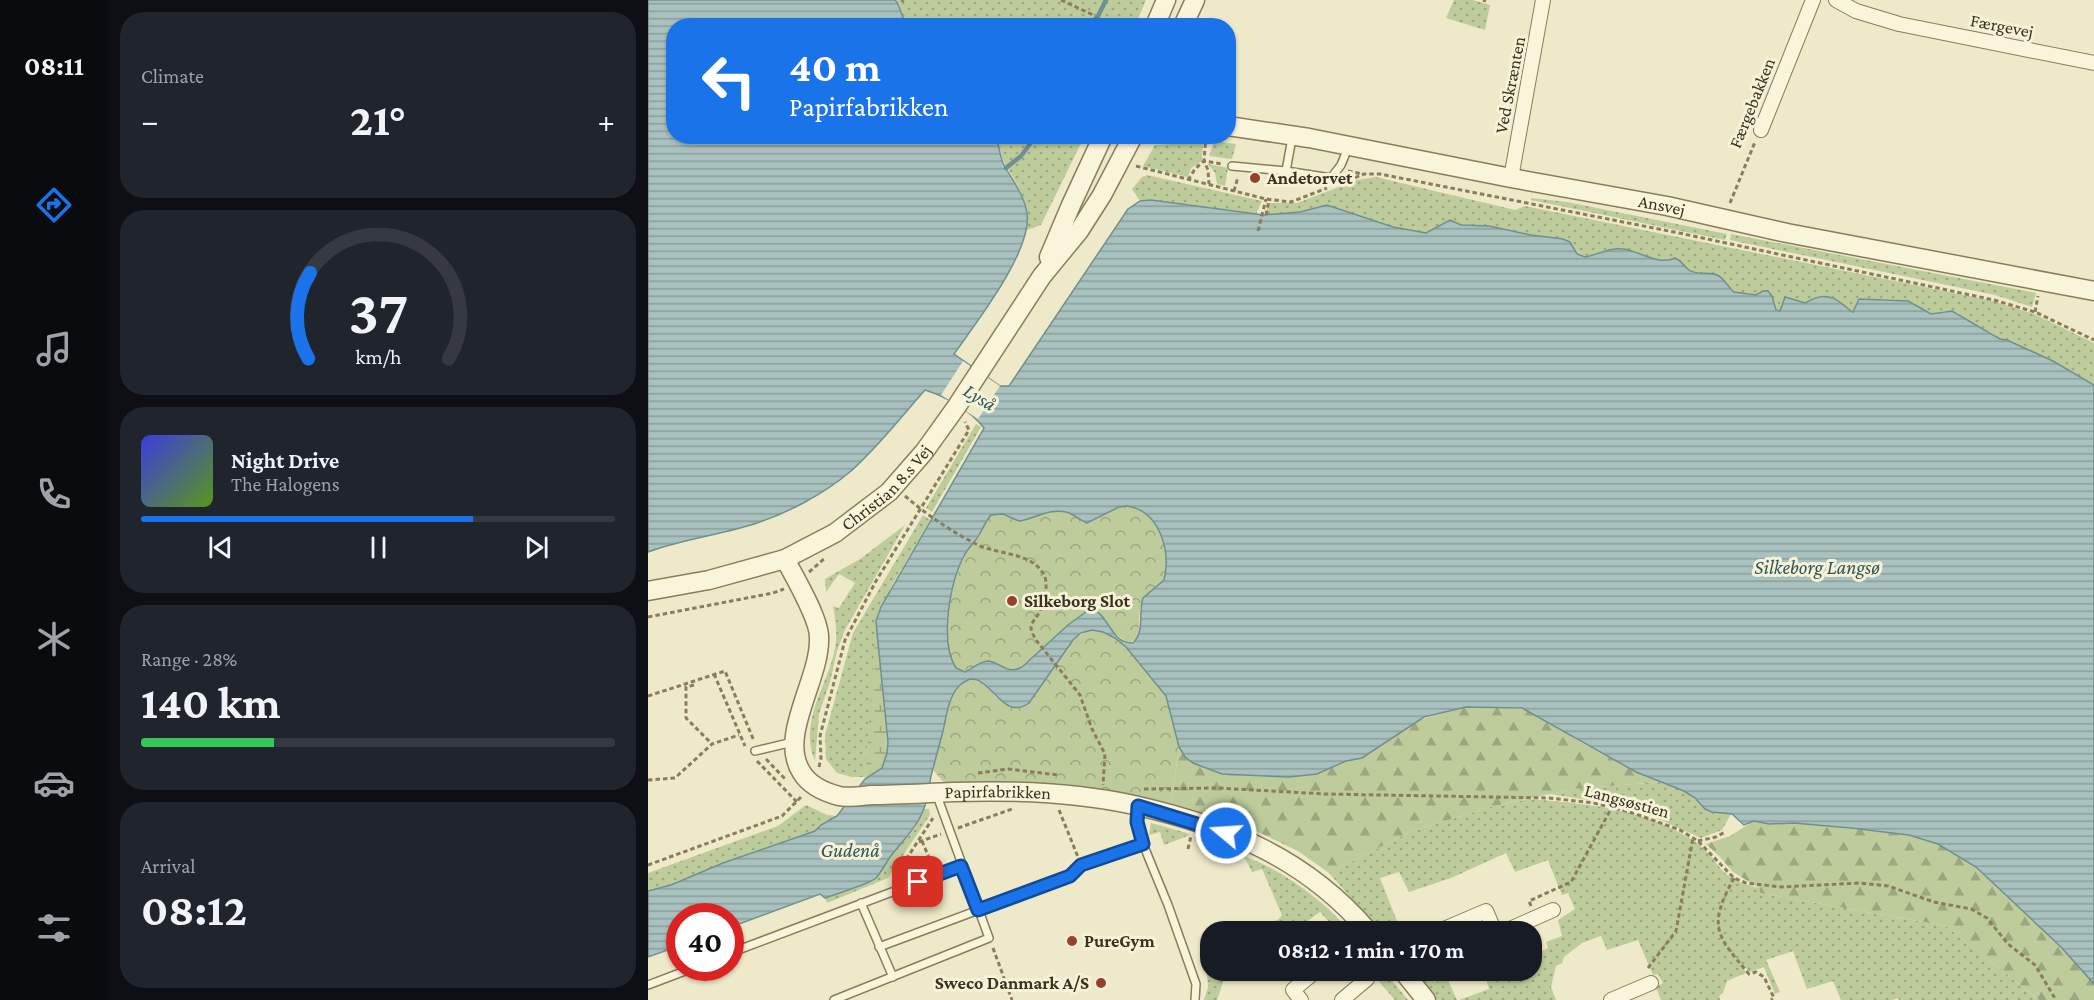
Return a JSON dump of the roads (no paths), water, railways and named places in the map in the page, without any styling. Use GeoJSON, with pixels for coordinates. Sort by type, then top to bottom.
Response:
{"type":"FeatureCollection","features":[{"type":"Feature","properties":{"kind":"street"},"geometry":{"type":"LineString","coordinates":[[1158,18],[1166,0]]}},
{"type":"Feature","properties":{"kind":"street"},"geometry":{"type":"LineString","coordinates":[[1187,18],[1195,0]]}},
{"type":"Feature","properties":{"kind":"street","name":"Ved Skrænten"},"geometry":{"type":"LineString","coordinates":[[1511,178],[1543,0]]}},
{"type":"Feature","properties":{"kind":"street","name":"Færgebakken"},"geometry":{"type":"LineString","coordinates":[[1761,130],[1813,0]]}},
{"type":"Feature","properties":{"kind":"street","name":"Færgevej"},"geometry":{"type":"LineString","coordinates":[[1836,0],[1856,11],[1899,24],[2094,63]]}},
{"type":"Feature","properties":{"kind":"street","name":"Ansvej"},"geometry":{"type":"LineString","coordinates":[[1236,127],[1293,135],[1667,206],[1787,233],[2094,291]]}},
{"type":"Feature","properties":{"kind":"street","name":"Christian 8.s Vej"},"geometry":{"type":"LineString","coordinates":[[1042,276],[1099,144]]}},
{"type":"Feature","properties":{"kind":"street","name":"Christian 8.s Vej"},"geometry":{"type":"LineString","coordinates":[[648,591],[719,577],[785,559],[835,533],[889,492],[924,452],[1042,276],[1079,231],[1121,162],[1129,144]]}},
{"type":"Feature","properties":{"kind":"street"},"geometry":{"type":"LineString","coordinates":[[785,559],[798,583],[819,635],[818,660],[793,742],[798,766],[807,785],[841,797],[938,800]]}},
{"type":"Feature","properties":{"kind":"street","name":"Papirfabrikken"},"geometry":{"type":"LineString","coordinates":[[938,800],[995,791],[1100,799],[1138,806],[1226,833],[1279,855],[1326,887],[1360,921]]}},
{"type":"Feature","properties":{"kind":"street"},"geometry":{"type":"LineString","coordinates":[[1528,921],[1553,910]]}},
{"type":"Feature","properties":{"kind":"street"},"geometry":{"type":"LineString","coordinates":[[1463,921],[1486,911],[1491,921]]}},
{"type":"Feature","properties":{"kind":"street"},"geometry":{"type":"LineString","coordinates":[[1301,1000],[1293,990],[1304,981]]}},
{"type":"Feature","properties":{"kind":"street"},"geometry":{"type":"LineString","coordinates":[[1342,1000],[1364,981]]}},
{"type":"Feature","properties":{"kind":"street"},"geometry":{"type":"LineString","coordinates":[[1411,981],[1426,1000]]}},
{"type":"Feature","properties":{"kind":"street"},"geometry":{"type":"LineString","coordinates":[[1611,1000],[1651,984]]}},
{"type":"Feature","properties":{"kind":"lane"},"geometry":{"type":"LineString","coordinates":[[1286,171],[1293,135]]}},
{"type":"Feature","properties":{"kind":"lane"},"geometry":{"type":"LineString","coordinates":[[1232,166],[1331,178],[1341,165],[1349,146]]}},
{"type":"Feature","properties":{"kind":"lane"},"geometry":{"type":"LineString","coordinates":[[753,752],[793,742]]}},
{"type":"Feature","properties":{"kind":"lane","name":"Papirfabrikken"},"geometry":{"type":"LineString","coordinates":[[893,976],[989,938],[938,800]]}},
{"type":"Feature","properties":{"kind":"lane"},"geometry":{"type":"LineString","coordinates":[[1138,806],[1137,822],[1143,844],[1196,984],[1195,1000]]}},
{"type":"Feature","properties":{"kind":"lane"},"geometry":{"type":"LineString","coordinates":[[879,947],[1070,876],[1081,865],[1143,844]]}},
{"type":"Feature","properties":{"kind":"lane"},"geometry":{"type":"LineString","coordinates":[[744,948],[961,866]]}},
{"type":"Feature","properties":{"kind":"lane"},"geometry":{"type":"LineString","coordinates":[[834,1000],[893,976],[861,903]]}},
{"type":"Feature","properties":{"kind":"lane"},"geometry":{"type":"LineString","coordinates":[[648,985],[666,978]]}},
{"type":"Feature","properties":{"kind":"water","name":"Silkeborg Langsø"},"geometry":{"type":"Polygon","coordinates":[[[648,0],[894,0],[897,2],[903,18],[666,18],[666,144],[998,144],[1003,163],[1025,206],[1026,228],[1021,246],[1001,286],[954,354],[1000,386],[1009,386],[1128,209],[1140,201],[1151,200],[1264,215],[1300,212],[1327,205],[1393,227],[1426,233],[1450,220],[1461,225],[1489,226],[1563,239],[1570,242],[1577,254],[1585,257],[1618,249],[1662,260],[1675,258],[1692,272],[1719,276],[1734,292],[1756,295],[1768,291],[1776,310],[1780,311],[1785,297],[1805,303],[1823,297],[1837,300],[1853,312],[1859,299],[1908,301],[1931,314],[1952,311],[2000,339],[2053,361],[2094,385],[2094,984],[2061,947],[1976,867],[1938,844],[1909,835],[1850,828],[1794,823],[1769,824],[1754,821],[1744,825],[1732,814],[1705,809],[1695,798],[1684,791],[1636,772],[1522,708],[1466,707],[1424,717],[1362,758],[1346,761],[1317,774],[1289,777],[1222,774],[1193,763],[1185,757],[1179,747],[1166,696],[1126,647],[1103,632],[1092,630],[1081,633],[1073,640],[1029,703],[1018,708],[1009,706],[978,680],[970,679],[956,689],[948,707],[923,811],[914,828],[876,878],[825,898],[820,894],[744,922],[744,903],[666,903],[666,951],[648,957],[648,891],[671,885],[723,863],[815,831],[837,816],[865,779],[882,768],[888,742],[876,621],[881,607],[984,428],[958,405],[925,390],[861,462],[840,479],[793,508],[754,524],[648,552],[648,0]],[[1127,506],[1119,507],[1087,523],[1069,513],[1059,511],[1019,521],[1003,514],[991,515],[965,554],[951,595],[947,627],[948,643],[956,668],[965,672],[985,661],[1012,670],[1022,667],[1068,625],[1090,609],[1102,616],[1119,639],[1133,643],[1139,633],[1143,598],[1164,580],[1166,557],[1164,545],[1155,524],[1138,509],[1127,506]]]}},
{"type":"Feature","properties":{"kind":"waterway"},"geometry":{"type":"LineString","coordinates":[[1097,18],[1106,0]]}},
{"type":"Feature","properties":{"kind":"waterway"},"geometry":{"type":"LineString","coordinates":[[1006,168],[1021,156],[1030,144]]}},
{"type":"Feature","properties":{"kind":"place","name":"Andetorvet"},"geometry":{"type":"Point","coordinates":[1255,178]}},
{"type":"Feature","properties":{"kind":"place","name":"Silkeborg Slot"},"geometry":{"type":"Point","coordinates":[1012,601]}},
{"type":"Feature","properties":{"kind":"place","name":"PureGym"},"geometry":{"type":"Point","coordinates":[1072,941]}},
{"type":"Feature","properties":{"kind":"place","name":"Sweco Danmark A/S"},"geometry":{"type":"Point","coordinates":[1101,983]}},
{"type":"Feature","properties":{"kind":"water label","name":"Lyså"},"geometry":{"type":"Point","coordinates":[980,397]}},
{"type":"Feature","properties":{"kind":"water label","name":"Gudenå"},"geometry":{"type":"Point","coordinates":[850,850]}}]}
